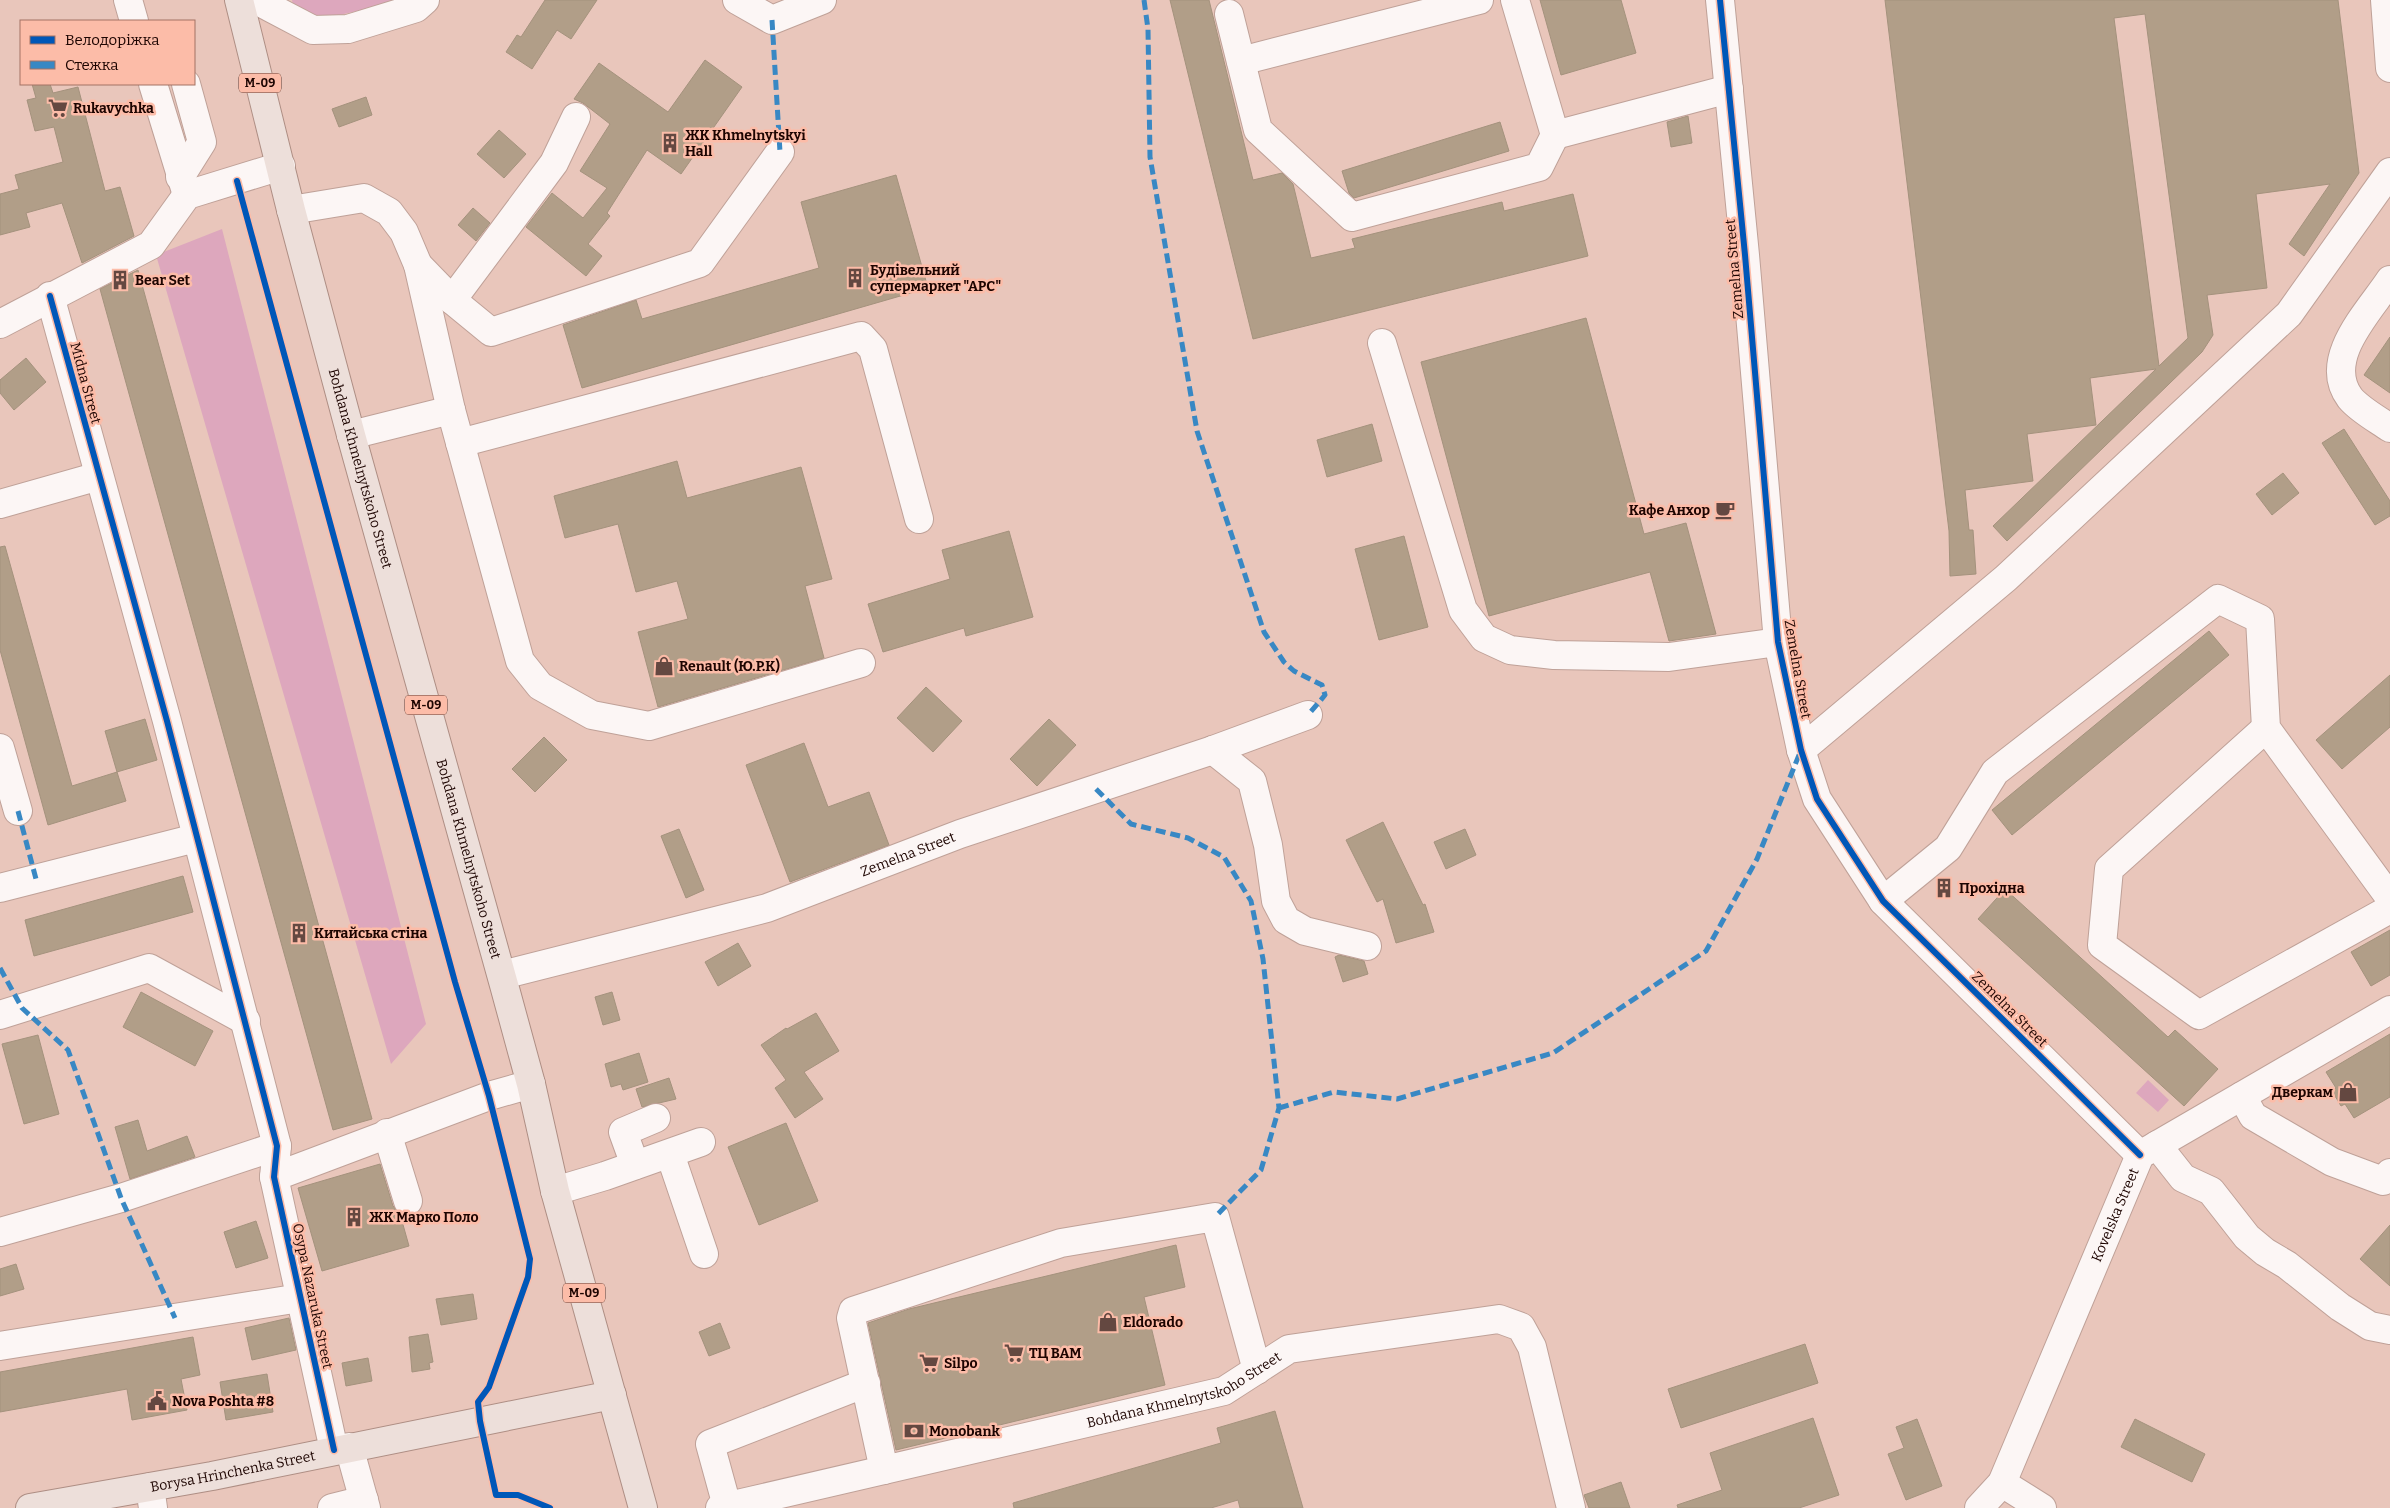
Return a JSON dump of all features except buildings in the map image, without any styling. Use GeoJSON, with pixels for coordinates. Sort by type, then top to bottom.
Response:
{"type":"FeatureCollection","features":[{"type":"Feature","properties":{"kind":"main road","name":"Bohdana Khmelnytskoho Street"},"geometry":{"type":"LineString","coordinates":[[239,0],[291,210],[351,436],[502,975],[531,1084],[555,1191],[643,1508]]}},
{"type":"Feature","properties":{"kind":"main road","name":"Borysa Hrinchenka Street"},"geometry":{"type":"LineString","coordinates":[[30,1508],[152,1497],[342,1448],[612,1394]]}},
{"type":"Feature","properties":{"kind":"street"},"geometry":{"type":"LineString","coordinates":[[128,0],[134,20]]}},
{"type":"Feature","properties":{"kind":"street"},"geometry":{"type":"LineString","coordinates":[[256,0],[313,30],[348,29],[416,8],[425,0]]}},
{"type":"Feature","properties":{"kind":"street"},"geometry":{"type":"LineString","coordinates":[[737,0],[772,20],[822,0]]}},
{"type":"Feature","properties":{"kind":"street"},"geometry":{"type":"LineString","coordinates":[[1241,61],[1479,0]]}},
{"type":"Feature","properties":{"kind":"street"},"geometry":{"type":"LineString","coordinates":[[1229,14],[1258,130],[1352,217],[1539,167],[1555,135],[1515,0]]}},
{"type":"Feature","properties":{"kind":"street","name":"Zemelna Street"},"geometry":{"type":"LineString","coordinates":[[1720,0],[1778,642],[1801,750],[1817,799],[1883,901],[2149,1150],[2183,1178],[2211,1191],[2247,1237],[2264,1252],[2287,1265],[2340,1307],[2370,1326],[2390,1330]]}},
{"type":"Feature","properties":{"kind":"street"},"geometry":{"type":"LineString","coordinates":[[2385,0],[2390,68]]}},
{"type":"Feature","properties":{"kind":"street"},"geometry":{"type":"LineString","coordinates":[[153,85],[184,186]]}},
{"type":"Feature","properties":{"kind":"street"},"geometry":{"type":"LineString","coordinates":[[0,324],[50,296],[151,245],[184,186],[202,142],[186,85]]}},
{"type":"Feature","properties":{"kind":"street"},"geometry":{"type":"LineString","coordinates":[[1555,135],[1729,89]]}},
{"type":"Feature","properties":{"kind":"street"},"geometry":{"type":"LineString","coordinates":[[452,300],[554,163],[576,117]]}},
{"type":"Feature","properties":{"kind":"street"},"geometry":{"type":"LineString","coordinates":[[418,265],[452,300],[491,332],[700,263],[780,152]]}},
{"type":"Feature","properties":{"kind":"street"},"geometry":{"type":"LineString","coordinates":[[184,186],[281,166]]}},
{"type":"Feature","properties":{"kind":"street"},"geometry":{"type":"LineString","coordinates":[[1801,750],[2006,578],[2289,314],[2390,172]]}},
{"type":"Feature","properties":{"kind":"street"},"geometry":{"type":"LineString","coordinates":[[291,210],[364,198],[389,212],[404,232],[418,265],[451,410],[520,661],[540,686],[592,715],[649,726],[861,664]]}},
{"type":"Feature","properties":{"kind":"street"},"geometry":{"type":"LineString","coordinates":[[2390,280],[2348,342],[2340,364],[2344,388],[2351,398],[2390,428]]}},
{"type":"Feature","properties":{"kind":"street","name":"Midna Street"},"geometry":{"type":"LineString","coordinates":[[50,296],[167,721],[196,838]]}},
{"type":"Feature","properties":{"kind":"street"},"geometry":{"type":"LineString","coordinates":[[460,443],[861,336],[873,349],[919,519]]}},
{"type":"Feature","properties":{"kind":"street","name":"Zemelna Street"},"geometry":{"type":"LineString","coordinates":[[1382,343],[1463,610],[1484,638],[1510,650],[1610,657],[1669,658],[1778,642]]}},
{"type":"Feature","properties":{"kind":"street"},"geometry":{"type":"LineString","coordinates":[[351,436],[451,410]]}},
{"type":"Feature","properties":{"kind":"street"},"geometry":{"type":"LineString","coordinates":[[0,504],[99,476]]}},
{"type":"Feature","properties":{"kind":"street"},"geometry":{"type":"LineString","coordinates":[[1883,901],[1948,848],[1995,772],[2218,599],[2260,619],[2266,728],[2390,898]]}},
{"type":"Feature","properties":{"kind":"street","name":"Zemelna Street"},"geometry":{"type":"LineString","coordinates":[[502,975],[766,908],[960,834],[1213,750],[1308,715]]}},
{"type":"Feature","properties":{"kind":"street"},"geometry":{"type":"LineString","coordinates":[[2266,728],[2109,869],[2102,945],[2199,1015],[2390,908]]}},
{"type":"Feature","properties":{"kind":"street"},"geometry":{"type":"LineString","coordinates":[[0,748],[18,811]]}},
{"type":"Feature","properties":{"kind":"street"},"geometry":{"type":"LineString","coordinates":[[1213,750],[1252,782],[1268,845],[1276,902],[1286,920],[1305,931],[1367,946]]}},
{"type":"Feature","properties":{"kind":"street"},"geometry":{"type":"LineString","coordinates":[[0,888],[196,838]]}},
{"type":"Feature","properties":{"kind":"street","name":"Osypa Nazaruka Street"},"geometry":{"type":"LineString","coordinates":[[196,838],[246,1021],[277,1146],[274,1178],[300,1298],[342,1448],[365,1504]]}},
{"type":"Feature","properties":{"kind":"street"},"geometry":{"type":"LineString","coordinates":[[0,1015],[149,968],[246,1021]]}},
{"type":"Feature","properties":{"kind":"street"},"geometry":{"type":"LineString","coordinates":[[2149,1150],[2390,1010]]}},
{"type":"Feature","properties":{"kind":"street"},"geometry":{"type":"LineString","coordinates":[[274,1178],[387,1133],[489,1096],[531,1084]]}},
{"type":"Feature","properties":{"kind":"street"},"geometry":{"type":"LineString","coordinates":[[2242,1096],[2254,1116],[2332,1162],[2388,1180]]}},
{"type":"Feature","properties":{"kind":"street"},"geometry":{"type":"LineString","coordinates":[[635,1165],[623,1132],[656,1118]]}},
{"type":"Feature","properties":{"kind":"street"},"geometry":{"type":"LineString","coordinates":[[387,1133],[408,1202]]}},
{"type":"Feature","properties":{"kind":"street"},"geometry":{"type":"LineString","coordinates":[[555,1191],[670,1154],[701,1142]]}},
{"type":"Feature","properties":{"kind":"street"},"geometry":{"type":"LineString","coordinates":[[0,1232],[121,1198],[277,1146]]}},
{"type":"Feature","properties":{"kind":"street","name":"Kovelska Street"},"geometry":{"type":"LineString","coordinates":[[1979,1508],[2002,1483],[2149,1150]]}},
{"type":"Feature","properties":{"kind":"street"},"geometry":{"type":"LineString","coordinates":[[670,1154],[704,1254]]}},
{"type":"Feature","properties":{"kind":"street"},"geometry":{"type":"LineString","coordinates":[[884,1470],[851,1318],[854,1311],[1061,1243],[1215,1217],[1256,1370]]}},
{"type":"Feature","properties":{"kind":"street"},"geometry":{"type":"LineString","coordinates":[[0,1346],[300,1298]]}},
{"type":"Feature","properties":{"kind":"street","name":"Bohdana Khmelnytskoho Street"},"geometry":{"type":"LineString","coordinates":[[724,1507],[1224,1391],[1289,1349],[1499,1319],[1521,1327],[1532,1347],[1571,1508]]}},
{"type":"Feature","properties":{"kind":"street"},"geometry":{"type":"LineString","coordinates":[[724,1507],[710,1444],[866,1383]]}},
{"type":"Feature","properties":{"kind":"street"},"geometry":{"type":"LineString","coordinates":[[2002,1483],[2042,1508]]}},
{"type":"Feature","properties":{"kind":"street"},"geometry":{"type":"LineString","coordinates":[[332,1508],[365,1504]]}},
{"type":"Feature","properties":{"kind":"shaded area"},"geometry":{"type":"Polygon","coordinates":[[[292,0],[406,0],[317,20],[294,9],[292,0]]]}},
{"type":"Feature","properties":{"kind":"shaded area"},"geometry":{"type":"Polygon","coordinates":[[[222,229],[426,1024],[391,1064],[156,255],[222,229]]]}},
{"type":"Feature","properties":{"kind":"shaded area"},"geometry":{"type":"Polygon","coordinates":[[[2148,1080],[2169,1100],[2158,1112],[2136,1093],[2148,1080]]]}},
{"type":"Feature","properties":{"kind":"marked path"},"geometry":{"type":"LineString","coordinates":[[1144,0],[1148,29],[1150,157],[1197,431],[1264,632],[1284,662],[1294,671],[1322,685],[1325,695],[1308,715]]}},
{"type":"Feature","properties":{"kind":"marked path"},"geometry":{"type":"LineString","coordinates":[[772,20],[780,152]]}},
{"type":"Feature","properties":{"kind":"marked path"},"geometry":{"type":"LineString","coordinates":[[1279,1108],[1334,1092],[1397,1099],[1553,1053],[1706,951],[1757,859],[1801,750]]}},
{"type":"Feature","properties":{"kind":"marked path"},"geometry":{"type":"LineString","coordinates":[[1096,789],[1131,824],[1188,838],[1224,857],[1251,901],[1263,959],[1279,1108],[1261,1170],[1215,1217]]}},
{"type":"Feature","properties":{"kind":"marked path"},"geometry":{"type":"LineString","coordinates":[[18,811],[36,879]]}},
{"type":"Feature","properties":{"kind":"marked path"},"geometry":{"type":"LineString","coordinates":[[0,968],[22,1008],[68,1050],[121,1198],[175,1318]]}},
{"type":"Feature","properties":{"kind":"cycle path"},"geometry":{"type":"LineString","coordinates":[[1720,0],[1745,255],[1778,642],[1801,750],[1817,799],[1883,901],[2140,1155]]}},
{"type":"Feature","properties":{"kind":"cycle path"},"geometry":{"type":"LineString","coordinates":[[237,181],[455,982],[489,1096],[530,1259],[528,1277],[489,1387],[478,1402],[480,1421],[496,1495],[518,1495],[550,1508]]}},
{"type":"Feature","properties":{"kind":"cycle path"},"geometry":{"type":"LineString","coordinates":[[50,296],[167,721],[277,1146],[274,1177],[334,1450]]}},
{"type":"Feature","properties":{"kind":"place","name":"Rukavychka"},"geometry":{"type":"Point","coordinates":[58,108]}},
{"type":"Feature","properties":{"kind":"place","name":"ЖК Khmelnytskyi Hall"},"geometry":{"type":"Point","coordinates":[670,143]}},
{"type":"Feature","properties":{"kind":"place","name":"Будівельний супермаркет \"АРС\""},"geometry":{"type":"Point","coordinates":[855,278]}},
{"type":"Feature","properties":{"kind":"place","name":"Bear Set"},"geometry":{"type":"Point","coordinates":[120,280]}},
{"type":"Feature","properties":{"kind":"place","name":"Кафе Анхор"},"geometry":{"type":"Point","coordinates":[1725,510]}},
{"type":"Feature","properties":{"kind":"place","name":"Renault (Ю.Р.К)"},"geometry":{"type":"Point","coordinates":[664,666]}},
{"type":"Feature","properties":{"kind":"place","name":"Прохідна"},"geometry":{"type":"Point","coordinates":[1944,888]}},
{"type":"Feature","properties":{"kind":"place","name":"Китайська стіна"},"geometry":{"type":"Point","coordinates":[299,933]}},
{"type":"Feature","properties":{"kind":"place","name":"Дверкам"},"geometry":{"type":"Point","coordinates":[2348,1092]}},
{"type":"Feature","properties":{"kind":"place","name":"ЖК Марко Поло"},"geometry":{"type":"Point","coordinates":[354,1217]}},
{"type":"Feature","properties":{"kind":"place","name":"Eldorado"},"geometry":{"type":"Point","coordinates":[1108,1322]}},
{"type":"Feature","properties":{"kind":"place","name":"ТЦ ВАМ"},"geometry":{"type":"Point","coordinates":[1014,1353]}},
{"type":"Feature","properties":{"kind":"place","name":"Silpo"},"geometry":{"type":"Point","coordinates":[929,1363]}},
{"type":"Feature","properties":{"kind":"place","name":"Nova Poshta #8"},"geometry":{"type":"Point","coordinates":[157,1401]}},
{"type":"Feature","properties":{"kind":"place","name":"Monobank"},"geometry":{"type":"Point","coordinates":[914,1431]}}]}
